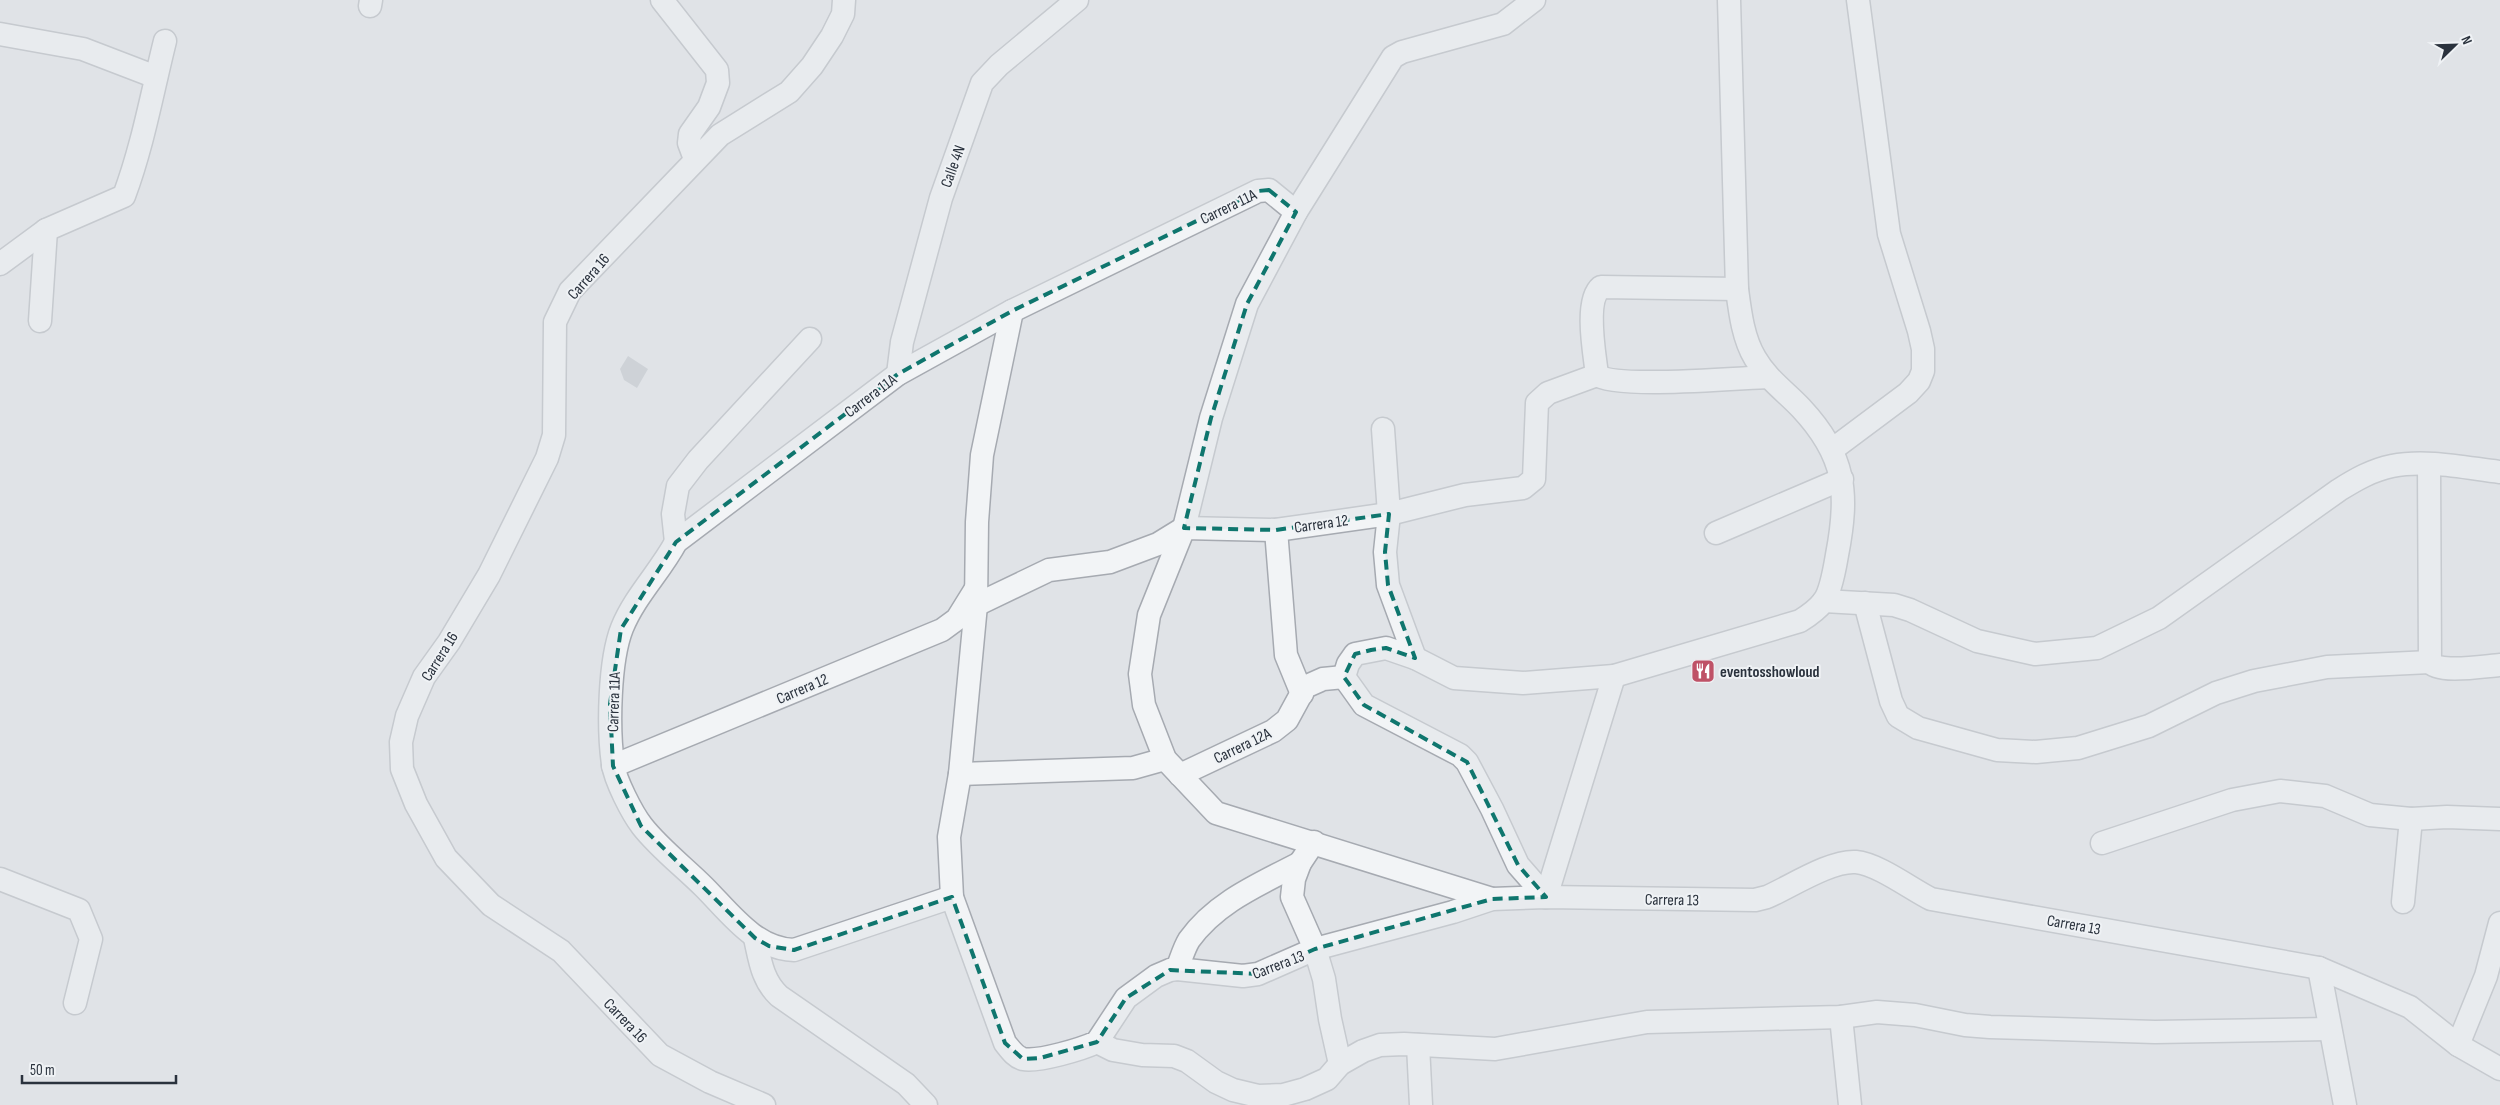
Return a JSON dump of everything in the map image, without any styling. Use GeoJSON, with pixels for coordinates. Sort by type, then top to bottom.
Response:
{"type":"FeatureCollection","features":[{"type":"Feature","properties":{"kind":"street"},"geometry":{"type":"LineString","coordinates":[[662,0],[717,70],[718,83],[709,107],[690,134],[689,143],[695,159]]}},
{"type":"Feature","properties":{"kind":"street","name":"Carrera 16"},"geometry":{"type":"LineString","coordinates":[[764,1105],[710,1082],[660,1055],[561,951],[491,905],[446,858],[416,804],[402,769],[401,742],[407,716],[424,677],[449,642],[489,575],[547,458],[554,436],[555,322],[570,291],[641,220],[695,159],[732,126],[789,92],[812,66],[832,36],[843,14],[844,0]]}},
{"type":"Feature","properties":{"kind":"street","name":"Calle 4N"},"geometry":{"type":"LineString","coordinates":[[898,374],[902,342],[941,198],[982,83],[994,69],[1077,0]]}},
{"type":"Feature","properties":{"kind":"street"},"geometry":{"type":"LineString","coordinates":[[1492,899],[1216,812],[1165,759],[1144,706],[1140,674],[1149,615],[1184,528],[1211,418],[1247,304],[1296,212],[1393,57],[1402,52],[1503,24],[1534,0]]}},
{"type":"Feature","properties":{"kind":"street"},"geometry":{"type":"LineString","coordinates":[[1546,897],[1518,865],[1492,809],[1467,762],[1460,755],[1364,705],[1344,677],[1348,664],[1355,654],[1386,648],[1415,658],[1454,678],[1468,680],[1523,683],[1614,676],[1800,621],[1824,601],[1835,567],[1844,519],[1842,479],[1833,449],[1802,409],[1768,377],[1755,358],[1747,338],[1737,289],[1729,0]]}},
{"type":"Feature","properties":{"kind":"street"},"geometry":{"type":"LineString","coordinates":[[1833,449],[1908,393],[1919,381],[1923,370],[1923,349],[1919,330],[1889,234],[1858,0]]}},
{"type":"Feature","properties":{"kind":"street"},"geometry":{"type":"LineString","coordinates":[[0,34],[83,49],[156,76]]}},
{"type":"Feature","properties":{"kind":"street"},"geometry":{"type":"LineString","coordinates":[[0,264],[46,230],[124,196],[145,131],[148,104],[165,41]]}},
{"type":"Feature","properties":{"kind":"street","name":"Carrera 11A"},"geometry":{"type":"LineString","coordinates":[[755,938],[641,826],[624,795],[613,766],[610,704],[615,658],[621,629],[637,598],[666,560],[676,542],[898,374],[1012,311],[1258,191],[1269,190],[1296,212]]}},
{"type":"Feature","properties":{"kind":"street"},"geometry":{"type":"LineString","coordinates":[[40,320],[46,230]]}},
{"type":"Feature","properties":{"kind":"street"},"geometry":{"type":"LineString","coordinates":[[1737,289],[1601,288],[1596,291],[1592,334],[1597,375],[1605,379],[1634,382],[1768,377]]}},
{"type":"Feature","properties":{"kind":"street"},"geometry":{"type":"LineString","coordinates":[[1012,311],[982,455],[976,522],[975,597],[960,774],[949,837],[952,897],[1005,1043],[1012,1052],[1023,1059],[1040,1058],[1097,1042],[1126,998],[1156,976],[1176,968],[1189,941],[1207,919],[1233,898],[1300,863]]}},
{"type":"Feature","properties":{"kind":"street"},"geometry":{"type":"LineString","coordinates":[[676,542],[673,514],[678,486],[698,460],[810,339]]}},
{"type":"Feature","properties":{"kind":"street","name":"Carrera 12"},"geometry":{"type":"LineString","coordinates":[[1184,528],[1276,530],[1389,514],[1465,495],[1522,488],[1534,478],[1537,403],[1548,393],[1597,375]]}},
{"type":"Feature","properties":{"kind":"street"},"geometry":{"type":"LineString","coordinates":[[1383,430],[1389,514],[1385,552],[1388,585],[1415,658]]}},
{"type":"Feature","properties":{"kind":"street"},"geometry":{"type":"LineString","coordinates":[[1824,601],[1894,605],[1910,610],[1977,641],[2035,654],[2097,648],[2159,618],[2338,490],[2361,477],[2392,466],[2429,465],[2500,472]]}},
{"type":"Feature","properties":{"kind":"street"},"geometry":{"type":"LineString","coordinates":[[2429,465],[2430,662]]}},
{"type":"Feature","properties":{"kind":"street"},"geometry":{"type":"LineString","coordinates":[[1716,533],[1842,479]]}},
{"type":"Feature","properties":{"kind":"street"},"geometry":{"type":"LineString","coordinates":[[975,597],[1049,570],[1110,562],[1158,544],[1184,528]]}},
{"type":"Feature","properties":{"kind":"street"},"geometry":{"type":"LineString","coordinates":[[1276,530],[1286,656],[1302,694]]}},
{"type":"Feature","properties":{"kind":"street","name":"Carrera 12"},"geometry":{"type":"LineString","coordinates":[[613,766],[942,630],[957,620],[975,597]]}},
{"type":"Feature","properties":{"kind":"street"},"geometry":{"type":"LineString","coordinates":[[1865,603],[1891,701],[1898,716],[1918,728],[1997,750],[2036,752],[2078,748],[2149,726],[2216,693],[2254,681],[2327,667],[2430,662],[2437,668],[2449,669],[2500,665]]}},
{"type":"Feature","properties":{"kind":"street"},"geometry":{"type":"LineString","coordinates":[[1546,897],[1614,676]]}},
{"type":"Feature","properties":{"kind":"street","name":"Carrera 12A"},"geometry":{"type":"LineString","coordinates":[[1180,775],[1273,731],[1287,720],[1305,687],[1323,679],[1344,677]]}},
{"type":"Feature","properties":{"kind":"street"},"geometry":{"type":"LineString","coordinates":[[960,774],[1133,768],[1165,759]]}},
{"type":"Feature","properties":{"kind":"street"},"geometry":{"type":"LineString","coordinates":[[2102,843],[2232,800],[2280,791],[2325,796],[2370,815],[2411,819],[2447,817],[2500,819]]}},
{"type":"Feature","properties":{"kind":"street"},"geometry":{"type":"LineString","coordinates":[[2403,902],[2411,819]]}},
{"type":"Feature","properties":{"kind":"street"},"geometry":{"type":"LineString","coordinates":[[1314,842],[1300,863],[1294,879],[1292,897],[1315,949],[1324,978],[1330,1019],[1340,1064]]}},
{"type":"Feature","properties":{"kind":"street","name":"Carrera 13"},"geometry":{"type":"LineString","coordinates":[[1176,968],[1201,973],[1251,976],[1315,949],[1452,912],[1492,899],[1546,897],[1755,900],[1767,897],[1835,865],[1856,862],[1897,879],[1931,899],[2319,968],[2410,1007],[2458,1045],[2500,1069]]}},
{"type":"Feature","properties":{"kind":"street"},"geometry":{"type":"LineString","coordinates":[[0,879],[79,910],[91,939],[75,1003]]}},
{"type":"Feature","properties":{"kind":"street"},"geometry":{"type":"LineString","coordinates":[[755,938],[780,950],[794,950],[952,897]]}},
{"type":"Feature","properties":{"kind":"street"},"geometry":{"type":"LineString","coordinates":[[2458,1045],[2486,976],[2500,923]]}},
{"type":"Feature","properties":{"kind":"street"},"geometry":{"type":"LineString","coordinates":[[755,938],[762,971],[769,987],[779,996],[906,1084],[926,1105]]}},
{"type":"Feature","properties":{"kind":"street"},"geometry":{"type":"LineString","coordinates":[[2319,968],[2329,1029],[2345,1105]]}},
{"type":"Feature","properties":{"kind":"street"},"geometry":{"type":"LineString","coordinates":[[1097,1042],[1113,1050],[1174,1056],[1187,1061],[1216,1082],[1233,1090],[1258,1096],[1282,1095],[1305,1089],[1327,1079],[1340,1064],[1363,1051],[1380,1046],[1418,1045],[1495,1049],[1647,1022],[1841,1017],[1877,1012],[1915,1015],[1965,1025],[1990,1027],[2155,1032],[2329,1029]]}},
{"type":"Feature","properties":{"kind":"street"},"geometry":{"type":"LineString","coordinates":[[1841,1017],[1850,1105]]}},
{"type":"Feature","properties":{"kind":"street"},"geometry":{"type":"LineString","coordinates":[[1418,1045],[1421,1105]]}},
{"type":"Feature","properties":{"kind":"highlighted area"},"geometry":{"type":"Polygon","coordinates":[[[1269,190],[1296,212],[1247,304],[1211,418],[1184,528],[1276,530],[1389,514],[1385,552],[1388,585],[1415,658],[1386,648],[1355,654],[1344,677],[1364,705],[1467,762],[1518,865],[1546,897],[1492,899],[1315,949],[1258,974],[1170,970],[1126,998],[1097,1042],[1040,1058],[1023,1059],[1005,1043],[952,897],[794,950],[769,946],[755,938],[641,826],[613,766],[610,704],[621,629],[676,542],[898,374],[1012,311],[1258,191],[1269,190]]]}},
{"type":"Feature","properties":{"kind":"building"},"geometry":{"type":"Polygon","coordinates":[[[628,356],[648,369],[637,388],[624,380],[620,369],[628,356]]]}},
{"type":"Feature","properties":{"kind":"place","name":"eventosshowloud"},"geometry":{"type":"Point","coordinates":[1703,671]}}]}
